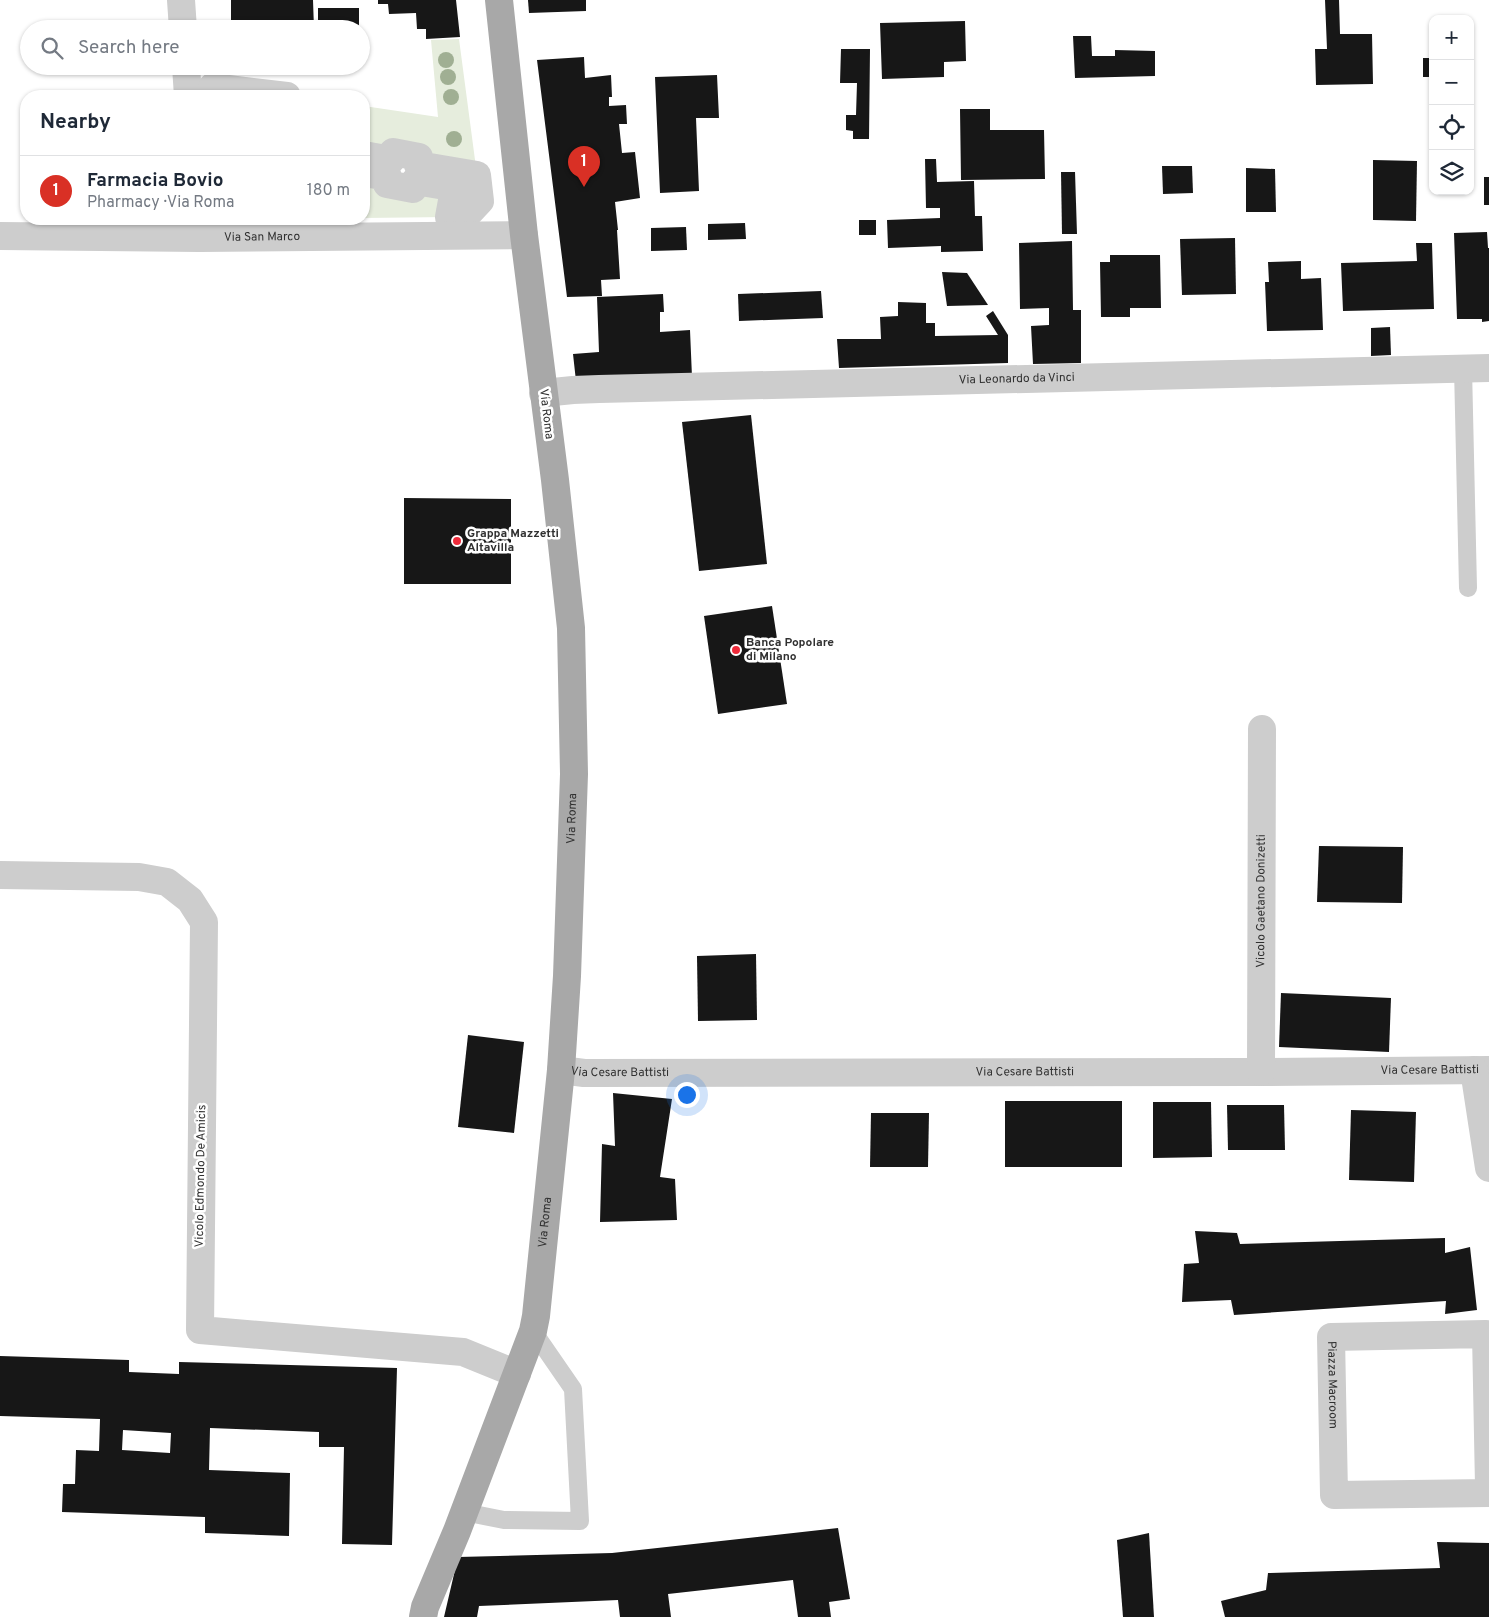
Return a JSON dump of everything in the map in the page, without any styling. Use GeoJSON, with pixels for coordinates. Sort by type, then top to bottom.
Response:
{"type":"FeatureCollection","features":[{"type":"Feature","properties":{"kind":"main road","name":"Via Roma"},"geometry":{"type":"LineString","coordinates":[[423,1617],[425,1607],[464,1512],[533,1331],[561,1070],[568,976],[574,774],[571,628],[555,480],[524,236],[499,0]]}},
{"type":"Feature","properties":{"kind":"street"},"geometry":{"type":"LineString","coordinates":[[181,0],[182,20]]}},
{"type":"Feature","properties":{"kind":"street"},"geometry":{"type":"LineString","coordinates":[[187,75],[188,90]]}},
{"type":"Feature","properties":{"kind":"street"},"geometry":{"type":"LineString","coordinates":[[213,90],[212,86],[242,90]]}},
{"type":"Feature","properties":{"kind":"street"},"geometry":{"type":"LineString","coordinates":[[370,156],[391,160],[393,152],[419,157],[418,165],[477,175],[480,201],[466,216],[449,217],[453,195],[446,186],[415,181],[413,189],[387,184],[388,177],[370,174]]}},
{"type":"Feature","properties":{"kind":"street","name":"Via San Marco"},"geometry":{"type":"LineString","coordinates":[[0,236],[199,229],[524,236]]}},
{"type":"Feature","properties":{"kind":"street","name":"Via Leonardo da Vinci"},"geometry":{"type":"LineString","coordinates":[[544,393],[599,389],[1476,368]]}},
{"type":"Feature","properties":{"kind":"street","name":"Vicolo Gaetano Donizetti"},"geometry":{"type":"LineString","coordinates":[[1260,1072],[1262,729]]}},
{"type":"Feature","properties":{"kind":"street","name":"Vicolo Edmondo De Amicis"},"geometry":{"type":"LineString","coordinates":[[0,875],[139,877],[167,882],[190,900],[204,922],[200,1330],[463,1352],[517,1374]]}},
{"type":"Feature","properties":{"kind":"street","name":"Via Cesare Battisti"},"geometry":{"type":"LineString","coordinates":[[561,1070],[584,1073],[1482,1070]]}},
{"type":"Feature","properties":{"kind":"street"},"geometry":{"type":"LineString","coordinates":[[1482,1070],[1489,1168]]}},
{"type":"Feature","properties":{"kind":"street","name":"Piazza Macroom"},"geometry":{"type":"LineString","coordinates":[[1489,1486],[1486,1334],[1331,1337],[1334,1495],[1489,1493]]}},
{"type":"Feature","properties":{"kind":"lane"},"geometry":{"type":"LineString","coordinates":[[1468,588],[1476,368]]}},
{"type":"Feature","properties":{"kind":"lane"},"geometry":{"type":"LineString","coordinates":[[464,1512],[504,1520],[580,1521],[573,1389],[533,1331]]}},
{"type":"Feature","properties":{"kind":"green space"},"geometry":{"type":"Polygon","coordinates":[[[459,39],[477,175],[370,156],[370,107],[438,117],[431,40],[459,39]]]}},
{"type":"Feature","properties":{"kind":"green space"},"geometry":{"type":"Polygon","coordinates":[[[370,174],[445,186],[449,217],[370,218],[370,174]]]}},
{"type":"Feature","properties":{"kind":"building"},"geometry":{"type":"Polygon","coordinates":[[[231,0],[313,0],[314,20],[231,20],[231,0]]]}},
{"type":"Feature","properties":{"kind":"building"},"geometry":{"type":"Polygon","coordinates":[[[378,0],[456,0],[460,37],[426,39],[426,29],[417,29],[416,13],[389,14],[388,4],[378,4],[378,0]]]}},
{"type":"Feature","properties":{"kind":"building"},"geometry":{"type":"Polygon","coordinates":[[[528,0],[586,0],[586,11],[529,13],[528,0]]]}},
{"type":"Feature","properties":{"kind":"building"},"geometry":{"type":"Polygon","coordinates":[[[1325,0],[1339,0],[1340,34],[1372,34],[1373,84],[1316,85],[1315,49],[1327,49],[1325,0]]]}},
{"type":"Feature","properties":{"kind":"building"},"geometry":{"type":"Polygon","coordinates":[[[318,8],[359,8],[359,20],[318,20],[318,8]]]}},
{"type":"Feature","properties":{"kind":"building"},"geometry":{"type":"Polygon","coordinates":[[[965,21],[966,61],[944,62],[944,77],[882,79],[880,23],[965,21]]]}},
{"type":"Feature","properties":{"kind":"building"},"geometry":{"type":"Polygon","coordinates":[[[1073,36],[1091,36],[1092,56],[1115,56],[1115,50],[1155,51],[1155,76],[1075,78],[1073,36]]]}},
{"type":"Feature","properties":{"kind":"building"},"geometry":{"type":"Polygon","coordinates":[[[841,49],[870,49],[869,139],[853,139],[853,131],[846,130],[846,115],[856,115],[857,83],[840,83],[841,49]]]}},
{"type":"Feature","properties":{"kind":"building"},"geometry":{"type":"Polygon","coordinates":[[[584,57],[585,78],[611,75],[612,97],[609,97],[609,106],[626,105],[627,124],[619,124],[622,153],[635,152],[640,198],[615,202],[620,279],[601,280],[602,296],[567,297],[537,60],[584,57]]]}},
{"type":"Feature","properties":{"kind":"building"},"geometry":{"type":"Polygon","coordinates":[[[1423,58],[1429,58],[1429,77],[1423,77],[1423,58]]]}},
{"type":"Feature","properties":{"kind":"building"},"geometry":{"type":"Polygon","coordinates":[[[717,75],[719,118],[696,118],[699,191],[660,193],[655,77],[717,75]]]}},
{"type":"Feature","properties":{"kind":"building"},"geometry":{"type":"Polygon","coordinates":[[[960,109],[990,109],[990,130],[1044,130],[1045,179],[961,180],[960,109]]]}},
{"type":"Feature","properties":{"kind":"building"},"geometry":{"type":"Polygon","coordinates":[[[925,159],[936,159],[937,182],[974,181],[975,216],[982,216],[983,251],[941,252],[941,246],[888,248],[887,220],[940,218],[940,208],[926,208],[925,159]]]}},
{"type":"Feature","properties":{"kind":"building"},"geometry":{"type":"Polygon","coordinates":[[[1373,160],[1417,161],[1416,221],[1373,220],[1373,160]]]}},
{"type":"Feature","properties":{"kind":"building"},"geometry":{"type":"Polygon","coordinates":[[[1162,166],[1192,166],[1193,193],[1163,194],[1162,166]]]}},
{"type":"Feature","properties":{"kind":"building"},"geometry":{"type":"Polygon","coordinates":[[[1246,168],[1275,169],[1276,212],[1246,212],[1246,168]]]}},
{"type":"Feature","properties":{"kind":"building"},"geometry":{"type":"Polygon","coordinates":[[[1061,172],[1075,172],[1077,234],[1062,234],[1061,172]]]}},
{"type":"Feature","properties":{"kind":"building"},"geometry":{"type":"Polygon","coordinates":[[[1484,177],[1489,177],[1489,205],[1484,205],[1484,177]]]}},
{"type":"Feature","properties":{"kind":"building"},"geometry":{"type":"Polygon","coordinates":[[[859,220],[876,220],[876,235],[859,235],[859,220]]]}},
{"type":"Feature","properties":{"kind":"building"},"geometry":{"type":"Polygon","coordinates":[[[745,223],[746,239],[708,240],[708,224],[745,223]]]}},
{"type":"Feature","properties":{"kind":"building"},"geometry":{"type":"Polygon","coordinates":[[[686,227],[687,250],[651,251],[651,228],[686,227]]]}},
{"type":"Feature","properties":{"kind":"building"},"geometry":{"type":"Polygon","coordinates":[[[1487,232],[1489,248],[1489,321],[1482,322],[1482,319],[1457,319],[1454,233],[1487,232]]]}},
{"type":"Feature","properties":{"kind":"building"},"geometry":{"type":"Polygon","coordinates":[[[1235,238],[1236,294],[1182,295],[1180,239],[1235,238]]]}},
{"type":"Feature","properties":{"kind":"building"},"geometry":{"type":"Polygon","coordinates":[[[1072,241],[1073,310],[1081,310],[1081,363],[1033,364],[1031,326],[1049,325],[1049,308],[1020,309],[1019,243],[1072,241]]]}},
{"type":"Feature","properties":{"kind":"building"},"geometry":{"type":"Polygon","coordinates":[[[1416,243],[1432,243],[1434,309],[1343,311],[1341,263],[1417,261],[1416,243]]]}},
{"type":"Feature","properties":{"kind":"building"},"geometry":{"type":"Polygon","coordinates":[[[1110,255],[1160,255],[1161,308],[1130,308],[1130,317],[1101,317],[1100,262],[1110,262],[1110,255]]]}},
{"type":"Feature","properties":{"kind":"building"},"geometry":{"type":"Polygon","coordinates":[[[1301,261],[1301,279],[1321,278],[1323,330],[1267,331],[1265,282],[1269,282],[1268,262],[1301,261]]]}},
{"type":"Feature","properties":{"kind":"building"},"geometry":{"type":"Polygon","coordinates":[[[942,272],[967,273],[988,305],[947,306],[942,272]]]}},
{"type":"Feature","properties":{"kind":"building"},"geometry":{"type":"Polygon","coordinates":[[[821,291],[823,318],[739,321],[738,294],[821,291]]]}},
{"type":"Feature","properties":{"kind":"building"},"geometry":{"type":"Polygon","coordinates":[[[663,294],[664,312],[660,312],[660,332],[690,330],[692,377],[576,381],[573,354],[599,352],[597,297],[663,294]]]}},
{"type":"Feature","properties":{"kind":"building"},"geometry":{"type":"Polygon","coordinates":[[[898,302],[926,303],[926,323],[935,323],[935,336],[998,335],[986,316],[993,311],[1008,335],[1008,363],[839,368],[837,339],[881,339],[880,317],[898,316],[898,302]]]}},
{"type":"Feature","properties":{"kind":"building"},"geometry":{"type":"Polygon","coordinates":[[[1390,327],[1391,355],[1371,356],[1371,328],[1390,327]]]}},
{"type":"Feature","properties":{"kind":"building"},"geometry":{"type":"Polygon","coordinates":[[[751,415],[767,564],[699,571],[682,422],[751,415]]]}},
{"type":"Feature","properties":{"kind":"building","name":"Grappa Mazzetti Altavilla"},"geometry":{"type":"Polygon","coordinates":[[[404,498],[511,499],[511,584],[404,584],[404,498]]]}},
{"type":"Feature","properties":{"kind":"building"},"geometry":{"type":"Polygon","coordinates":[[[772,606],[787,704],[718,714],[704,616],[772,606]]]}},
{"type":"Feature","properties":{"kind":"building"},"geometry":{"type":"Polygon","coordinates":[[[1319,846],[1403,847],[1402,903],[1317,902],[1319,846]]]}},
{"type":"Feature","properties":{"kind":"building"},"geometry":{"type":"Polygon","coordinates":[[[756,954],[757,1020],[698,1021],[697,956],[756,954]]]}},
{"type":"Feature","properties":{"kind":"building"},"geometry":{"type":"Polygon","coordinates":[[[1281,993],[1391,998],[1389,1052],[1279,1047],[1281,993]]]}},
{"type":"Feature","properties":{"kind":"building"},"geometry":{"type":"Polygon","coordinates":[[[468,1035],[524,1042],[514,1133],[458,1127],[468,1035]]]}},
{"type":"Feature","properties":{"kind":"building"},"geometry":{"type":"Polygon","coordinates":[[[613,1093],[672,1099],[660,1177],[675,1179],[677,1220],[600,1222],[602,1144],[615,1146],[613,1093]]]}},
{"type":"Feature","properties":{"kind":"building"},"geometry":{"type":"Polygon","coordinates":[[[1005,1101],[1122,1101],[1122,1167],[1005,1167],[1005,1101]]]}},
{"type":"Feature","properties":{"kind":"building"},"geometry":{"type":"Polygon","coordinates":[[[1153,1102],[1211,1102],[1212,1157],[1153,1158],[1153,1102]]]}},
{"type":"Feature","properties":{"kind":"building"},"geometry":{"type":"Polygon","coordinates":[[[1227,1105],[1284,1105],[1285,1150],[1228,1150],[1227,1105]]]}},
{"type":"Feature","properties":{"kind":"building"},"geometry":{"type":"Polygon","coordinates":[[[1351,1110],[1416,1112],[1414,1182],[1349,1180],[1351,1110]]]}},
{"type":"Feature","properties":{"kind":"building"},"geometry":{"type":"Polygon","coordinates":[[[871,1113],[929,1113],[928,1167],[870,1167],[871,1113]]]}},
{"type":"Feature","properties":{"kind":"building"},"geometry":{"type":"Polygon","coordinates":[[[1195,1231],[1237,1233],[1240,1244],[1445,1238],[1445,1253],[1470,1247],[1477,1310],[1445,1314],[1446,1301],[1234,1315],[1231,1300],[1182,1302],[1184,1264],[1199,1263],[1195,1231]]]}},
{"type":"Feature","properties":{"kind":"building"},"geometry":{"type":"Polygon","coordinates":[[[0,1356],[129,1360],[129,1372],[179,1374],[179,1362],[397,1368],[392,1545],[342,1544],[344,1447],[319,1447],[319,1432],[210,1428],[209,1470],[290,1473],[289,1536],[205,1533],[205,1517],[62,1512],[63,1484],[75,1484],[76,1450],[99,1451],[100,1419],[0,1416],[0,1356]],[[123,1430],[122,1450],[170,1453],[171,1433],[123,1430]]]}},
{"type":"Feature","properties":{"kind":"building"},"geometry":{"type":"Polygon","coordinates":[[[838,1528],[850,1599],[829,1602],[831,1617],[798,1617],[793,1580],[668,1594],[671,1617],[620,1617],[618,1600],[479,1606],[477,1617],[444,1617],[458,1557],[612,1553],[838,1528]]]}},
{"type":"Feature","properties":{"kind":"building"},"geometry":{"type":"Polygon","coordinates":[[[1149,1533],[1154,1617],[1123,1617],[1117,1540],[1149,1533]]]}},
{"type":"Feature","properties":{"kind":"building"},"geometry":{"type":"Polygon","coordinates":[[[1437,1542],[1489,1543],[1489,1617],[1225,1617],[1221,1601],[1266,1590],[1268,1573],[1440,1568],[1437,1542]]]}},
{"type":"Feature","properties":{"kind":"place","name":"Farmacia Bovio"},"geometry":{"type":"Point","coordinates":[584,187]}},
{"type":"Feature","properties":{"kind":"place","name":"Grappa Mazzetti Altavilla"},"geometry":{"type":"Point","coordinates":[457,541]}},
{"type":"Feature","properties":{"kind":"place","name":"Banca Popolare di Milano"},"geometry":{"type":"Point","coordinates":[736,650]}}]}
